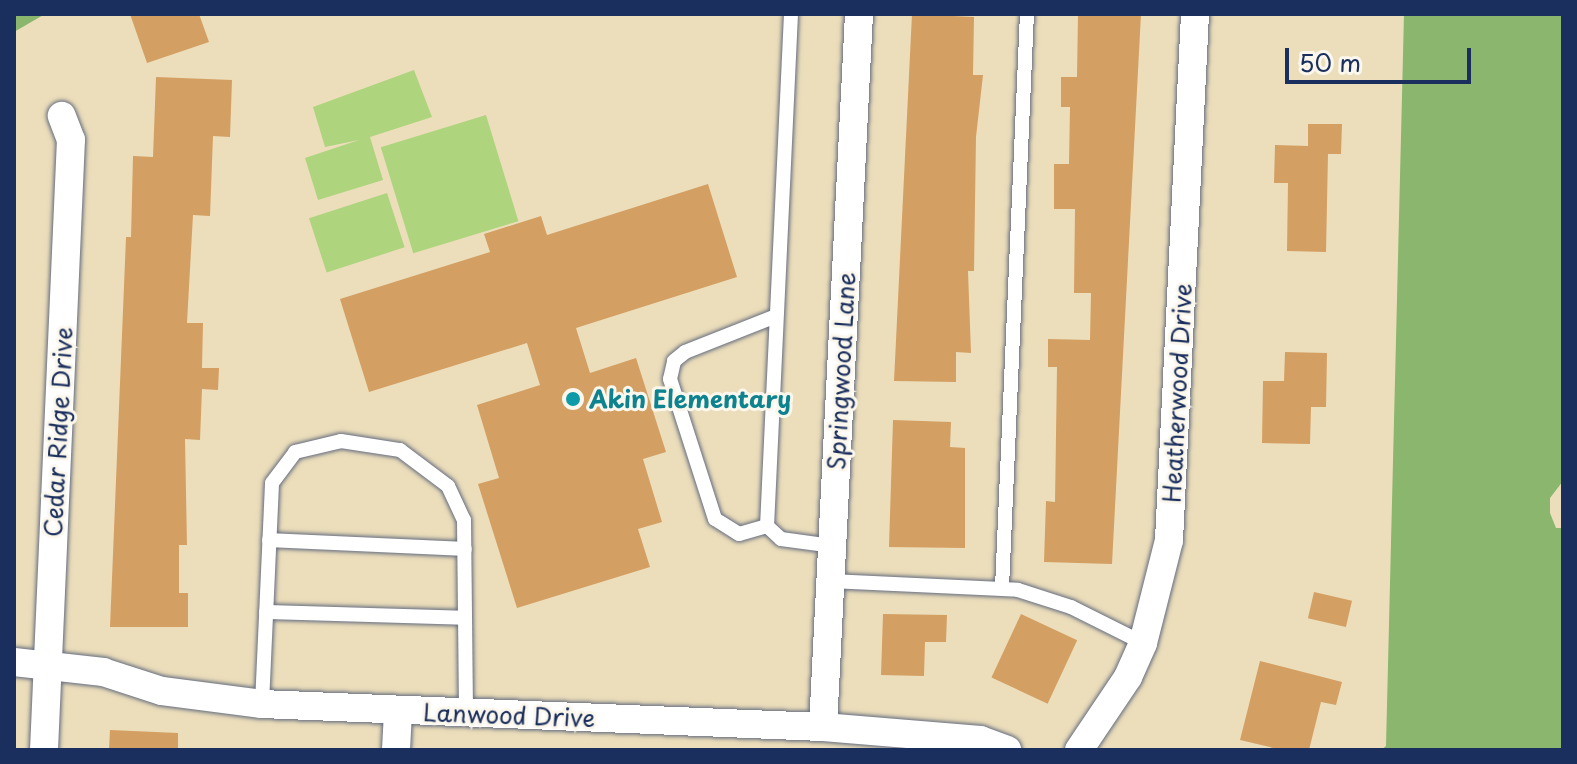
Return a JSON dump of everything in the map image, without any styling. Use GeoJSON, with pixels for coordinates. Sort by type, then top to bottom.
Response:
{"type":"FeatureCollection","features":[{"type":"Feature","properties":{"kind":"street","name":"Springwood Lane"},"geometry":{"type":"LineString","coordinates":[[823,727],[859,14]]}},
{"type":"Feature","properties":{"kind":"street","name":"Heatherwood Drive"},"geometry":{"type":"LineString","coordinates":[[1079,750],[1128,677],[1143,643],[1159,592],[1172,519],[1195,14]]}},
{"type":"Feature","properties":{"kind":"street","name":"Cedar Ridge Drive"},"geometry":{"type":"LineString","coordinates":[[44,750],[71,140],[62,116]]}},
{"type":"Feature","properties":{"kind":"street","name":"Lanwood Drive"},"geometry":{"type":"LineString","coordinates":[[14,662],[103,672],[162,691],[262,704],[823,727],[980,740],[1007,750]]}},
{"type":"Feature","properties":{"kind":"street"},"geometry":{"type":"LineString","coordinates":[[396,750],[398,711]]}},
{"type":"Feature","properties":{"kind":"lane"},"geometry":{"type":"LineString","coordinates":[[791,14],[767,526],[781,539],[832,546]]}},
{"type":"Feature","properties":{"kind":"lane"},"geometry":{"type":"LineString","coordinates":[[1002,588],[1027,14]]}},
{"type":"Feature","properties":{"kind":"lane"},"geometry":{"type":"LineString","coordinates":[[767,526],[739,534],[715,519],[670,379],[674,361],[685,352],[776,316]]}},
{"type":"Feature","properties":{"kind":"lane"},"geometry":{"type":"LineString","coordinates":[[262,704],[272,483],[295,452],[341,441],[400,450],[448,486],[464,520],[466,714]]}},
{"type":"Feature","properties":{"kind":"lane"},"geometry":{"type":"LineString","coordinates":[[269,540],[465,549]]}},
{"type":"Feature","properties":{"kind":"lane"},"geometry":{"type":"LineString","coordinates":[[830,581],[1002,588],[1071,607],[1143,643]]}},
{"type":"Feature","properties":{"kind":"lane"},"geometry":{"type":"LineString","coordinates":[[266,612],[465,618]]}},
{"type":"Feature","properties":{"kind":"green space"},"geometry":{"type":"Polygon","coordinates":[[[14,14],[45,14],[14,32],[14,14]]]}},
{"type":"Feature","properties":{"kind":"green space"},"geometry":{"type":"Polygon","coordinates":[[[1404,14],[1563,14],[1563,481],[1550,498],[1550,513],[1556,528],[1563,528],[1563,750],[1381,750],[1386,746],[1404,14]]]}},
{"type":"Feature","properties":{"kind":"green space"},"geometry":{"type":"Polygon","coordinates":[[[414,70],[432,117],[370,137],[383,180],[318,200],[305,158],[359,140],[325,147],[313,107],[414,70]]]}},
{"type":"Feature","properties":{"kind":"green space"},"geometry":{"type":"Polygon","coordinates":[[[486,115],[518,221],[413,253],[381,147],[486,115]]]}},
{"type":"Feature","properties":{"kind":"green space"},"geometry":{"type":"Polygon","coordinates":[[[387,193],[405,247],[327,273],[309,218],[387,193]]]}},
{"type":"Feature","properties":{"kind":"building"},"geometry":{"type":"Polygon","coordinates":[[[130,14],[199,14],[209,42],[147,63],[130,14]]]}},
{"type":"Feature","properties":{"kind":"building"},"geometry":{"type":"Polygon","coordinates":[[[912,14],[974,17],[973,75],[983,75],[976,137],[974,271],[968,271],[971,353],[956,352],[956,382],[894,381],[912,14]]]}},
{"type":"Feature","properties":{"kind":"building"},"geometry":{"type":"Polygon","coordinates":[[[1078,14],[1141,14],[1112,564],[1044,562],[1046,501],[1055,502],[1057,367],[1048,367],[1048,339],[1090,340],[1091,293],[1074,293],[1075,209],[1054,209],[1054,164],[1069,164],[1070,107],[1061,107],[1061,77],[1077,77],[1078,14]]]}},
{"type":"Feature","properties":{"kind":"building"},"geometry":{"type":"Polygon","coordinates":[[[156,77],[232,80],[230,137],[213,136],[210,216],[193,215],[187,323],[203,323],[202,368],[219,368],[218,390],[202,389],[200,440],[185,439],[187,545],[179,545],[179,593],[188,593],[188,627],[110,627],[126,237],[131,237],[133,156],[153,157],[156,77]]]}},
{"type":"Feature","properties":{"kind":"building"},"geometry":{"type":"Polygon","coordinates":[[[1308,124],[1342,124],[1341,154],[1328,154],[1326,252],[1287,251],[1288,183],[1274,183],[1275,145],[1308,146],[1308,124]]]}},
{"type":"Feature","properties":{"kind":"building","name":"Akin Elementary"},"geometry":{"type":"Polygon","coordinates":[[[708,184],[737,277],[576,328],[590,373],[636,358],[666,452],[643,459],[662,522],[638,529],[650,567],[517,608],[478,484],[499,478],[477,405],[540,385],[527,343],[369,392],[340,299],[490,252],[484,234],[541,216],[547,235],[708,184]]]}},
{"type":"Feature","properties":{"kind":"building"},"geometry":{"type":"Polygon","coordinates":[[[1285,352],[1327,353],[1326,407],[1311,407],[1310,444],[1262,443],[1263,381],[1284,381],[1285,352]]]}},
{"type":"Feature","properties":{"kind":"building"},"geometry":{"type":"Polygon","coordinates":[[[893,420],[951,422],[950,447],[965,448],[965,548],[889,547],[893,420]]]}},
{"type":"Feature","properties":{"kind":"building"},"geometry":{"type":"Polygon","coordinates":[[[1314,592],[1352,601],[1346,627],[1308,618],[1314,592]]]}},
{"type":"Feature","properties":{"kind":"building"},"geometry":{"type":"Polygon","coordinates":[[[883,614],[947,615],[946,642],[925,642],[924,676],[881,675],[883,614]]]}},
{"type":"Feature","properties":{"kind":"building"},"geometry":{"type":"Polygon","coordinates":[[[1021,614],[1077,640],[1048,704],[991,677],[1021,614]]]}},
{"type":"Feature","properties":{"kind":"building"},"geometry":{"type":"Polygon","coordinates":[[[1260,661],[1342,682],[1336,705],[1321,702],[1309,750],[1282,750],[1240,740],[1260,661]]]}},
{"type":"Feature","properties":{"kind":"building"},"geometry":{"type":"Polygon","coordinates":[[[110,730],[178,733],[178,750],[109,750],[110,730]]]}},
{"type":"Feature","properties":{"kind":"place","name":"Akin Elementary"},"geometry":{"type":"Point","coordinates":[573,399]}}]}
